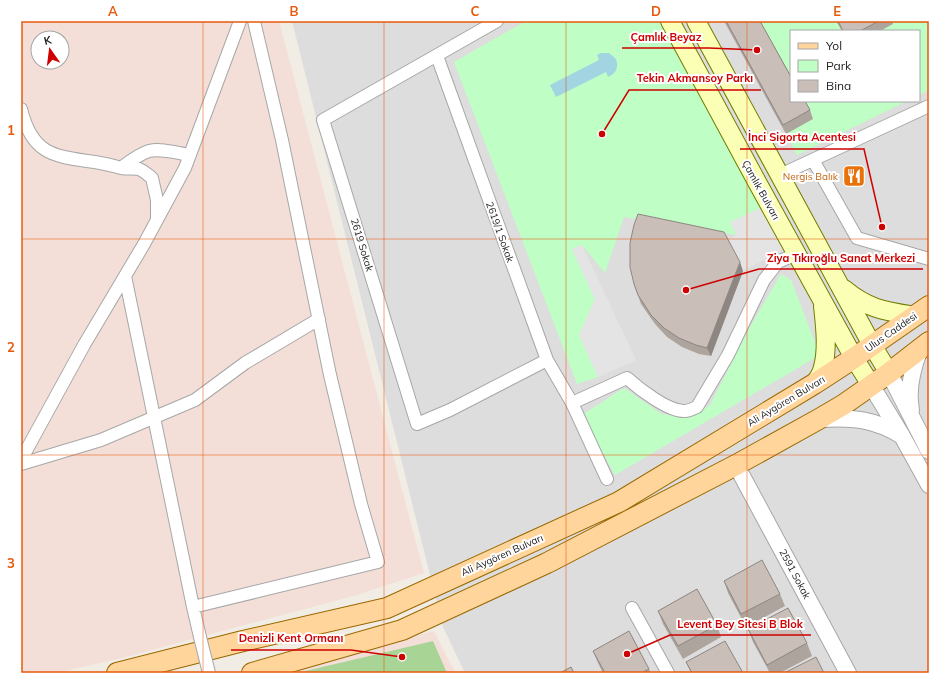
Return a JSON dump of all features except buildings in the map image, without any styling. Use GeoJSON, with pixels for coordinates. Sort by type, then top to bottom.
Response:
{"type":"FeatureCollection","features":[{"type":"Feature","properties":{"kind":"main road","name":"Çamlık Bulvarı"},"geometry":{"type":"LineString","coordinates":[[670,21],[796,254],[854,358],[871,385]]}},
{"type":"Feature","properties":{"kind":"main road"},"geometry":{"type":"LineString","coordinates":[[696,21],[872,345],[889,373]]}},
{"type":"Feature","properties":{"kind":"main road"},"geometry":{"type":"LineString","coordinates":[[839,284],[857,300],[877,309],[922,311]]}},
{"type":"Feature","properties":{"kind":"main road"},"geometry":{"type":"LineString","coordinates":[[814,384],[823,367],[825,345],[825,321],[821,298]]}},
{"type":"Feature","properties":{"kind":"main road","name":"Ulus Caddesi"},"geometry":{"type":"LineString","coordinates":[[854,358],[922,311]]}},
{"type":"Feature","properties":{"kind":"main road"},"geometry":{"type":"LineString","coordinates":[[252,673],[402,630],[547,563],[736,465],[819,419],[843,405],[889,373],[924,345]]}},
{"type":"Feature","properties":{"kind":"main road","name":"Ali Aygören Bulvarı"},"geometry":{"type":"LineString","coordinates":[[117,673],[243,641],[387,608],[619,502],[814,384],[854,358]]}},
{"type":"Feature","properties":{"kind":"street"},"geometry":{"type":"LineString","coordinates":[[21,460],[84,345],[157,220],[185,168],[240,21]]}},
{"type":"Feature","properties":{"kind":"street"},"geometry":{"type":"LineString","coordinates":[[193,607],[378,562],[361,504],[330,375],[282,140],[254,21]]}},
{"type":"Feature","properties":{"kind":"street","name":"2619 Sokak"},"geometry":{"type":"LineString","coordinates":[[497,21],[481,25],[437,56],[323,120],[417,424],[450,410],[547,360]]}},
{"type":"Feature","properties":{"kind":"street","name":"2619/1 Sokak"},"geometry":{"type":"LineString","coordinates":[[437,56],[547,360],[572,403],[607,479]]}},
{"type":"Feature","properties":{"kind":"street"},"geometry":{"type":"LineString","coordinates":[[780,175],[929,106]]}},
{"type":"Feature","properties":{"kind":"street"},"geometry":{"type":"LineString","coordinates":[[21,109],[32,139],[44,149],[59,156],[102,163],[121,168],[140,169],[152,178],[157,200],[157,220]]}},
{"type":"Feature","properties":{"kind":"street"},"geometry":{"type":"LineString","coordinates":[[121,168],[148,151],[168,151],[190,155]]}},
{"type":"Feature","properties":{"kind":"street"},"geometry":{"type":"LineString","coordinates":[[813,160],[857,238],[929,259]]}},
{"type":"Feature","properties":{"kind":"street"},"geometry":{"type":"LineString","coordinates":[[572,403],[627,378],[638,388],[664,405],[684,411],[697,407],[728,355],[764,280],[778,262],[796,254]]}},
{"type":"Feature","properties":{"kind":"street"},"geometry":{"type":"LineString","coordinates":[[125,276],[193,607],[209,673]]}},
{"type":"Feature","properties":{"kind":"street"},"geometry":{"type":"LineString","coordinates":[[21,464],[101,440],[195,400],[245,363],[319,318]]}},
{"type":"Feature","properties":{"kind":"street"},"geometry":{"type":"LineString","coordinates":[[913,419],[910,402],[910,386],[913,366],[924,345]]}},
{"type":"Feature","properties":{"kind":"street"},"geometry":{"type":"LineString","coordinates":[[889,373],[929,451]]}},
{"type":"Feature","properties":{"kind":"street"},"geometry":{"type":"LineString","coordinates":[[871,385],[902,436],[929,485]]}},
{"type":"Feature","properties":{"kind":"street"},"geometry":{"type":"LineString","coordinates":[[819,419],[862,419],[892,430],[902,436]]}},
{"type":"Feature","properties":{"kind":"street","name":"2591 Sokak"},"geometry":{"type":"LineString","coordinates":[[742,476],[848,673]]}},
{"type":"Feature","properties":{"kind":"street"},"geometry":{"type":"LineString","coordinates":[[632,608],[668,673]]}},
{"type":"Feature","properties":{"kind":"shaded area"},"geometry":{"type":"Polygon","coordinates":[[[21,21],[279,21],[424,573],[357,595],[126,657],[56,673],[21,673],[21,21]]]}},
{"type":"Feature","properties":{"kind":"shaded area"},"geometry":{"type":"Polygon","coordinates":[[[292,21],[929,21],[929,673],[465,673],[443,627],[292,21]]]}},
{"type":"Feature","properties":{"kind":"shaded area"},"geometry":{"type":"Polygon","coordinates":[[[762,207],[783,249],[743,271],[727,241],[736,235],[730,222],[762,207]]]}},
{"type":"Feature","properties":{"kind":"shaded area"},"geometry":{"type":"Polygon","coordinates":[[[582,245],[636,360],[598,377],[579,335],[595,299],[572,249],[582,245]]]}},
{"type":"Feature","properties":{"kind":"shaded area"},"geometry":{"type":"Polygon","coordinates":[[[434,631],[455,673],[279,673],[434,631]]]}},
{"type":"Feature","properties":{"kind":"green space"},"geometry":{"type":"Polygon","coordinates":[[[526,21],[660,21],[762,207],[736,235],[624,217],[605,273],[582,245],[572,249],[595,299],[579,335],[598,377],[577,384],[454,62],[526,21]]]}},
{"type":"Feature","properties":{"kind":"green space"},"geometry":{"type":"Polygon","coordinates":[[[729,21],[929,21],[929,90],[920,94],[920,30],[790,30],[790,102],[905,102],[797,155],[729,21]]]}},
{"type":"Feature","properties":{"kind":"green space"},"geometry":{"type":"Polygon","coordinates":[[[781,274],[791,280],[820,355],[615,475],[582,415],[624,388],[662,414],[689,418],[710,405],[750,327],[781,274]]]}},
{"type":"Feature","properties":{"kind":"green space"},"geometry":{"type":"Polygon","coordinates":[[[433,641],[447,673],[297,673],[433,641]]]}},
{"type":"Feature","properties":{"kind":"water"},"geometry":{"type":"Polygon","coordinates":[[[601,53],[609,53],[616,59],[617,68],[613,74],[608,77],[606,72],[556,97],[550,85],[599,60],[597,55],[601,53]]]}},
{"type":"Feature","properties":{"kind":"place","name":"Çamlık Beyaz"},"geometry":{"type":"Point","coordinates":[757,50]}},
{"type":"Feature","properties":{"kind":"place","name":"Tekin Akmansoy Parkı"},"geometry":{"type":"Point","coordinates":[602,134]}},
{"type":"Feature","properties":{"kind":"place","name":"Nergis Balık"},"geometry":{"type":"Point","coordinates":[854,176]}},
{"type":"Feature","properties":{"kind":"place","name":"İnci Sigorta Acentesi"},"geometry":{"type":"Point","coordinates":[882,227]}},
{"type":"Feature","properties":{"kind":"place","name":"Ziya Tıkıroğlu Sanat Merkezi"},"geometry":{"type":"Point","coordinates":[686,290]}},
{"type":"Feature","properties":{"kind":"place","name":"Levent Bey Sitesi B Blok"},"geometry":{"type":"Point","coordinates":[627,654]}},
{"type":"Feature","properties":{"kind":"place","name":"Denizli Kent Ormanı"},"geometry":{"type":"Point","coordinates":[402,657]}}]}
